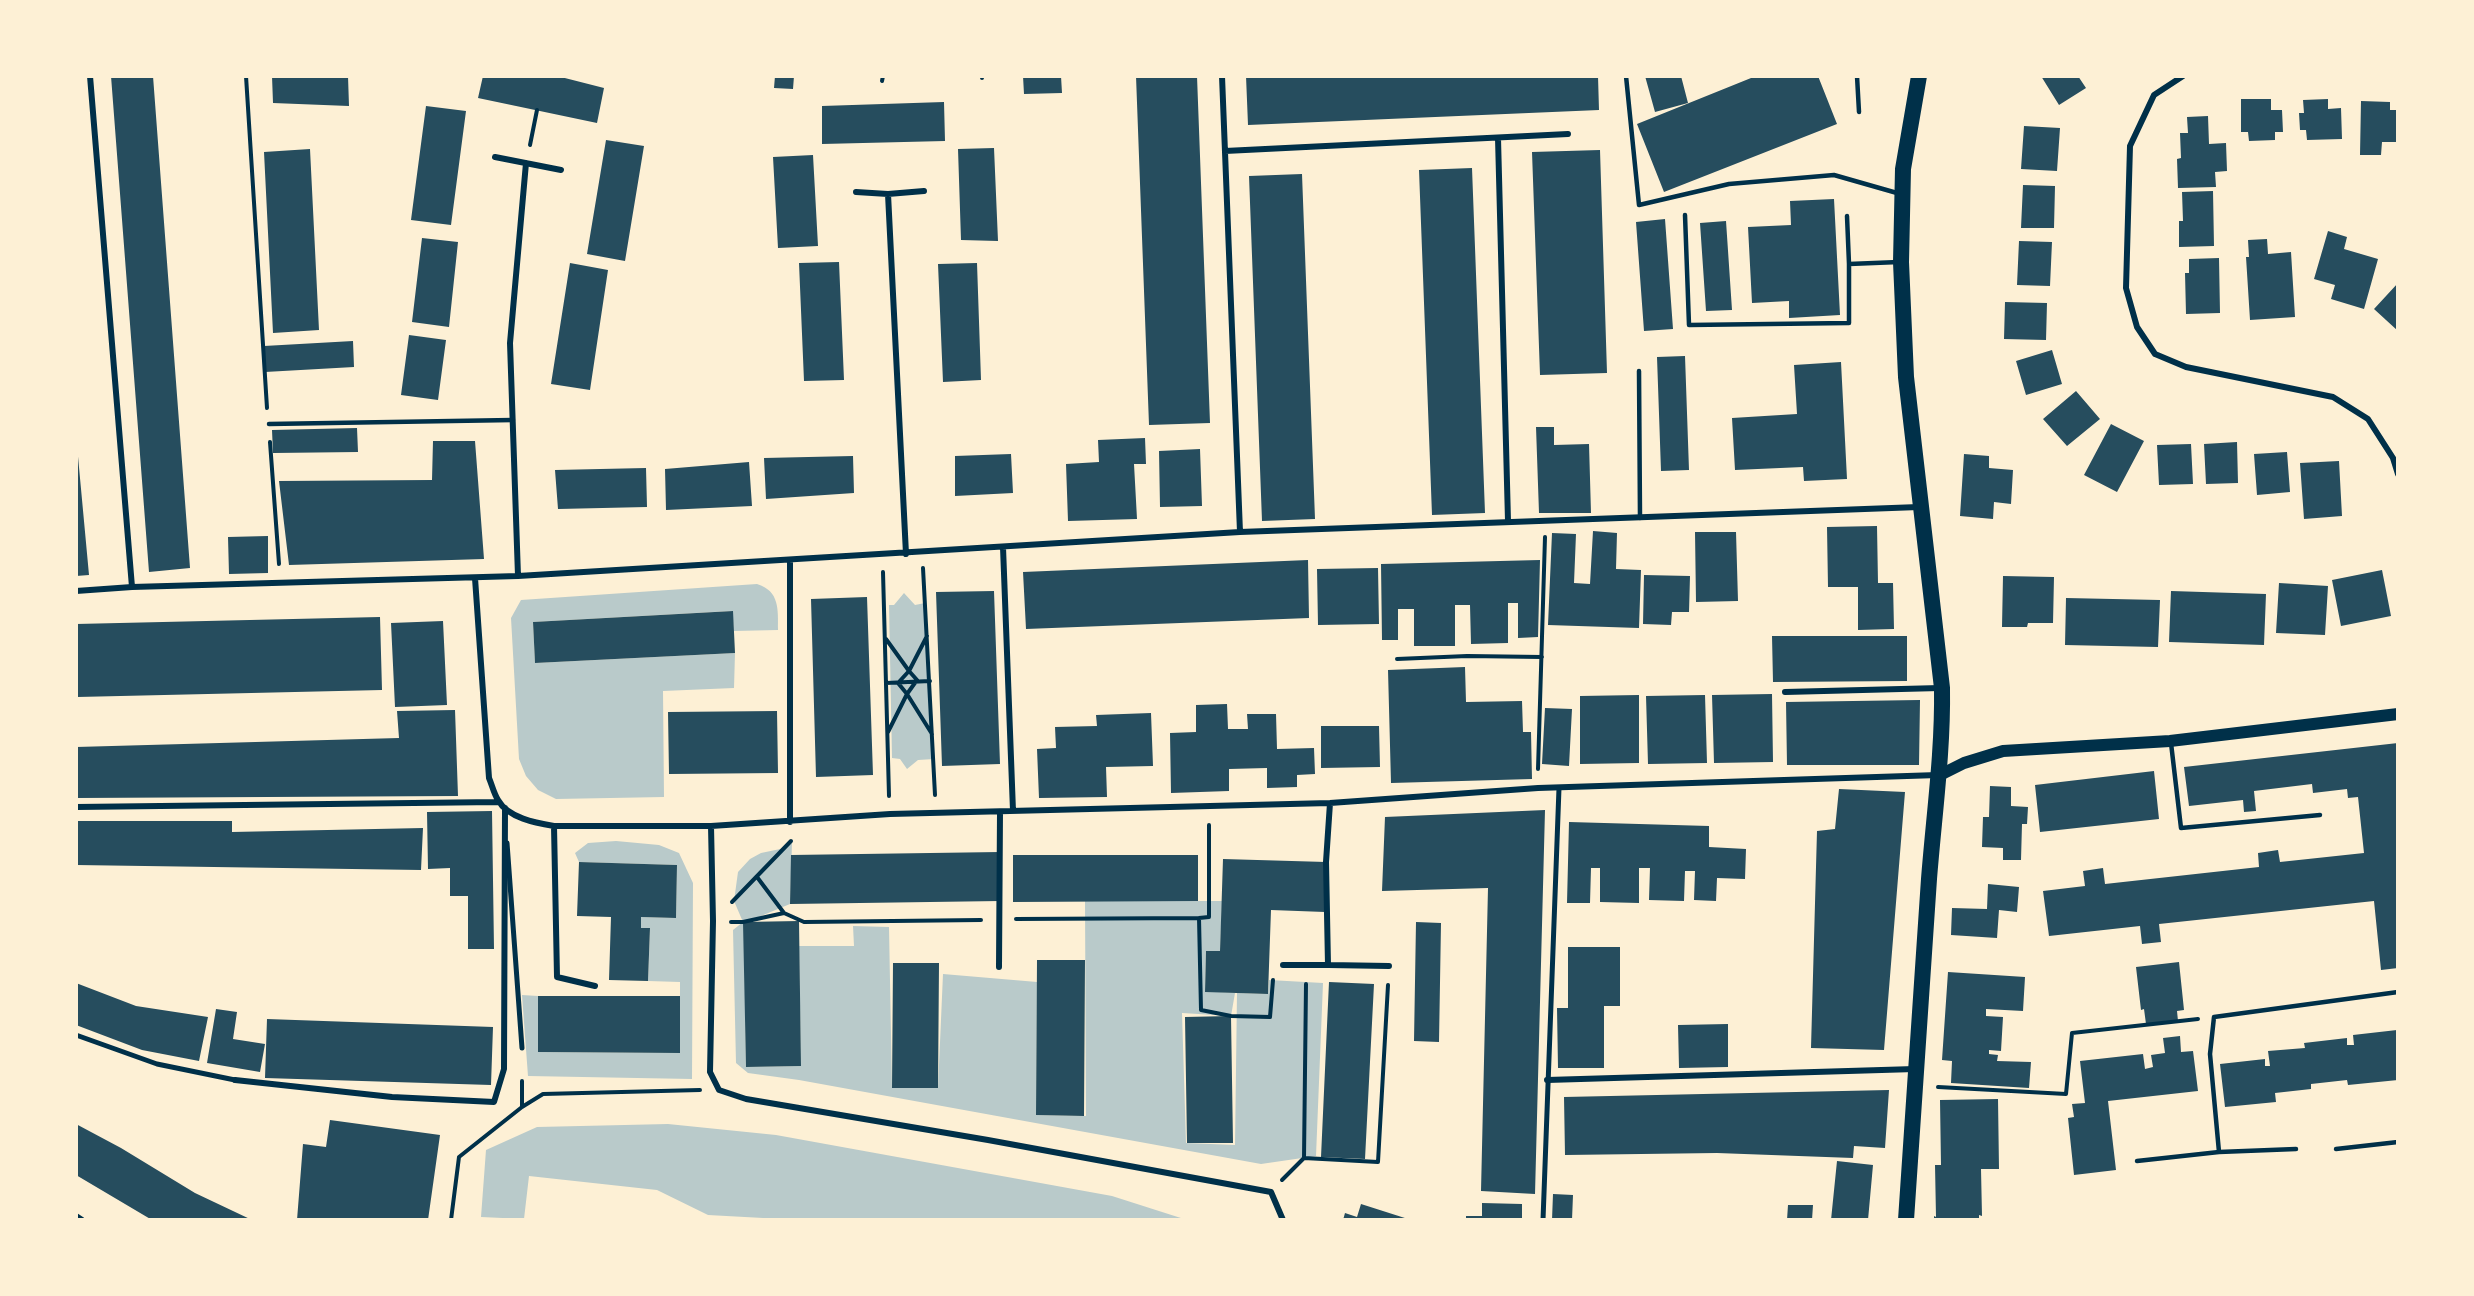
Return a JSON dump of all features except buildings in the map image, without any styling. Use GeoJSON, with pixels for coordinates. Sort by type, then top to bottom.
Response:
{"type":"FeatureCollection","features":[{"type":"Feature","properties":{"kind":"highway"},"geometry":{"type":"LineString","coordinates":[[1906,1220],[1929,875],[1940,775],[1942,688],[1906,377],[1901,262],[1903,169],[1919,76]]}},
{"type":"Feature","properties":{"kind":"main road"},"geometry":{"type":"LineString","coordinates":[[1940,775],[1974,759],[2003,751],[2170,741],[2397,714]]}},
{"type":"Feature","properties":{"kind":"street"},"geometry":{"type":"LineString","coordinates":[[90,76],[132,587]]}},
{"type":"Feature","properties":{"kind":"street"},"geometry":{"type":"LineString","coordinates":[[1222,76],[1240,532]]}},
{"type":"Feature","properties":{"kind":"street"},"geometry":{"type":"LineString","coordinates":[[2183,76],[2154,95],[2130,146],[2126,288],[2137,327],[2155,354],[2186,367],[2333,397],[2368,419],[2393,458],[2397,474]]}},
{"type":"Feature","properties":{"kind":"street"},"geometry":{"type":"LineString","coordinates":[[1225,151],[1568,134]]}},
{"type":"Feature","properties":{"kind":"street"},"geometry":{"type":"LineString","coordinates":[[1497,138],[1508,521]]}},
{"type":"Feature","properties":{"kind":"street"},"geometry":{"type":"LineString","coordinates":[[495,157],[561,170]]}},
{"type":"Feature","properties":{"kind":"street"},"geometry":{"type":"LineString","coordinates":[[518,576],[510,343],[526,163]]}},
{"type":"Feature","properties":{"kind":"street"},"geometry":{"type":"LineString","coordinates":[[856,192],[888,194],[924,191]]}},
{"type":"Feature","properties":{"kind":"street"},"geometry":{"type":"LineString","coordinates":[[888,194],[906,554]]}},
{"type":"Feature","properties":{"kind":"street"},"geometry":{"type":"LineString","coordinates":[[76,591],[132,587],[518,576],[1240,532],[1922,507]]}},
{"type":"Feature","properties":{"kind":"street"},"geometry":{"type":"LineString","coordinates":[[1003,547],[1013,811]]}},
{"type":"Feature","properties":{"kind":"street"},"geometry":{"type":"LineString","coordinates":[[790,560],[790,822]]}},
{"type":"Feature","properties":{"kind":"street"},"geometry":{"type":"LineString","coordinates":[[475,578],[489,778],[498,802],[505,808],[529,821],[554,826],[711,826],[890,814],[1330,803],[1538,788],[1940,775]]}},
{"type":"Feature","properties":{"kind":"street"},"geometry":{"type":"LineString","coordinates":[[1785,692],[1942,688]]}},
{"type":"Feature","properties":{"kind":"street"},"geometry":{"type":"LineString","coordinates":[[1543,1220],[1559,788]]}},
{"type":"Feature","properties":{"kind":"street"},"geometry":{"type":"LineString","coordinates":[[76,807],[498,802]]}},
{"type":"Feature","properties":{"kind":"street"},"geometry":{"type":"LineString","coordinates":[[1328,965],[1326,862],[1330,803]]}},
{"type":"Feature","properties":{"kind":"street"},"geometry":{"type":"LineString","coordinates":[[505,808],[522,1048]]}},
{"type":"Feature","properties":{"kind":"street"},"geometry":{"type":"LineString","coordinates":[[76,1035],[157,1064],[235,1080],[392,1097],[494,1102],[504,1069],[505,808]]}},
{"type":"Feature","properties":{"kind":"street"},"geometry":{"type":"LineString","coordinates":[[999,966],[1000,812]]}},
{"type":"Feature","properties":{"kind":"street"},"geometry":{"type":"LineString","coordinates":[[554,826],[557,977],[595,986]]}},
{"type":"Feature","properties":{"kind":"street"},"geometry":{"type":"LineString","coordinates":[[711,826],[713,921],[710,1072],[719,1090],[746,1099],[1272,1192],[1283,1220]]}},
{"type":"Feature","properties":{"kind":"street"},"geometry":{"type":"LineString","coordinates":[[1283,965],[1389,966]]}},
{"type":"Feature","properties":{"kind":"street"},"geometry":{"type":"LineString","coordinates":[[1547,1080],[1917,1077]]}},
{"type":"Feature","properties":{"kind":"street"},"geometry":{"type":"LineString","coordinates":[[76,1216],[82,1220]]}},
{"type":"Feature","properties":{"kind":"lane"},"geometry":{"type":"LineString","coordinates":[[1626,76],[1639,205],[1730,184],[1833,175],[1902,194]]}},
{"type":"Feature","properties":{"kind":"lane"},"geometry":{"type":"LineString","coordinates":[[1857,76],[1859,112]]}},
{"type":"Feature","properties":{"kind":"lane"},"geometry":{"type":"LineString","coordinates":[[1685,215],[1689,325],[1849,323],[1847,216]]}},
{"type":"Feature","properties":{"kind":"lane"},"geometry":{"type":"LineString","coordinates":[[1849,264],[1901,262]]}},
{"type":"Feature","properties":{"kind":"lane"},"geometry":{"type":"LineString","coordinates":[[1640,371],[1641,518]]}},
{"type":"Feature","properties":{"kind":"lane"},"geometry":{"type":"LineString","coordinates":[[269,424],[513,420]]}},
{"type":"Feature","properties":{"kind":"lane"},"geometry":{"type":"LineString","coordinates":[[2170,741],[2181,828],[2320,815]]}},
{"type":"Feature","properties":{"kind":"lane"},"geometry":{"type":"LineString","coordinates":[[2219,1152],[2210,1054],[2214,1017],[2397,992]]}},
{"type":"Feature","properties":{"kind":"lane"},"geometry":{"type":"LineString","coordinates":[[2336,1149],[2397,1142]]}},
{"type":"Feature","properties":{"kind":"lane"},"geometry":{"type":"LineString","coordinates":[[2137,1161],[2219,1152],[2296,1149]]}},
{"type":"Feature","properties":{"kind":"path"},"geometry":{"type":"LineString","coordinates":[[246,76],[280,583]]}},
{"type":"Feature","properties":{"kind":"path"},"geometry":{"type":"LineString","coordinates":[[526,163],[537,110]]}},
{"type":"Feature","properties":{"kind":"path"},"geometry":{"type":"LineString","coordinates":[[1538,788],[1546,521]]}},
{"type":"Feature","properties":{"kind":"path"},"geometry":{"type":"LineString","coordinates":[[922,553],[936,813]]}},
{"type":"Feature","properties":{"kind":"path"},"geometry":{"type":"LineString","coordinates":[[883,555],[890,814]]}},
{"type":"Feature","properties":{"kind":"path"},"geometry":{"type":"LineString","coordinates":[[898,683],[909,671],[927,634]]}},
{"type":"Feature","properties":{"kind":"path"},"geometry":{"type":"LineString","coordinates":[[885,638],[917,680]]}},
{"type":"Feature","properties":{"kind":"path"},"geometry":{"type":"LineString","coordinates":[[1397,659],[1467,656],[1542,657]]}},
{"type":"Feature","properties":{"kind":"path"},"geometry":{"type":"LineString","coordinates":[[888,733],[907,694],[917,680]]}},
{"type":"Feature","properties":{"kind":"path"},"geometry":{"type":"LineString","coordinates":[[886,683],[930,681]]}},
{"type":"Feature","properties":{"kind":"path"},"geometry":{"type":"LineString","coordinates":[[898,683],[933,735]]}},
{"type":"Feature","properties":{"kind":"path"},"geometry":{"type":"LineString","coordinates":[[1199,918],[1209,917],[1209,806]]}},
{"type":"Feature","properties":{"kind":"path"},"geometry":{"type":"LineString","coordinates":[[757,877],[784,913]]}},
{"type":"Feature","properties":{"kind":"path"},"geometry":{"type":"LineString","coordinates":[[1272,1192],[1304,1158],[1307,965]]}},
{"type":"Feature","properties":{"kind":"path"},"geometry":{"type":"LineString","coordinates":[[1304,1158],[1378,1162],[1389,966]]}},
{"type":"Feature","properties":{"kind":"path"},"geometry":{"type":"LineString","coordinates":[[1917,1077],[2066,1094],[2072,1033],[2214,1017]]}},
{"type":"Feature","properties":{"kind":"path"},"geometry":{"type":"LineString","coordinates":[[450,1220],[459,1157],[522,1107],[543,1094],[719,1090]]}},
{"type":"Feature","properties":{"kind":"shaded area"},"geometry":{"type":"Polygon","coordinates":[[[757,584],[765,587],[774,596],[778,630],[734,631],[732,611],[533,622],[535,663],[735,653],[734,688],[663,691],[664,797],[556,799],[538,790],[526,776],[519,759],[511,618],[521,600],[757,584]]]}},
{"type":"Feature","properties":{"kind":"shaded area"},"geometry":{"type":"Polygon","coordinates":[[[904,593],[915,605],[925,603],[934,759],[918,760],[907,769],[900,759],[892,758],[889,605],[894,605],[904,593]]]}},
{"type":"Feature","properties":{"kind":"shaded area"},"geometry":{"type":"Polygon","coordinates":[[[616,841],[659,845],[679,853],[693,883],[692,1079],[528,1076],[522,995],[538,996],[538,1052],[680,1053],[680,982],[648,981],[650,929],[641,928],[641,917],[676,918],[677,865],[579,862],[575,853],[588,843],[616,841]]]}},
{"type":"Feature","properties":{"kind":"shaded area"},"geometry":{"type":"Polygon","coordinates":[[[792,843],[790,904],[744,923],[746,1067],[801,1066],[799,946],[854,946],[853,926],[889,927],[892,1088],[938,1088],[943,974],[1037,982],[1036,1115],[1086,1116],[1085,901],[1222,901],[1220,951],[1206,951],[1205,991],[1235,993],[1231,1016],[1182,1013],[1186,1143],[1235,1145],[1237,993],[1268,994],[1269,980],[1323,983],[1316,1156],[1261,1164],[799,1080],[748,1073],[736,1063],[733,930],[743,922],[734,901],[738,872],[750,859],[761,853],[785,849],[792,843]]]}},
{"type":"Feature","properties":{"kind":"shaded area"},"geometry":{"type":"Polygon","coordinates":[[[668,1124],[776,1135],[1112,1196],[1184,1219],[800,1220],[708,1215],[657,1190],[529,1176],[524,1219],[481,1217],[486,1150],[537,1127],[668,1124]]]}}]}
